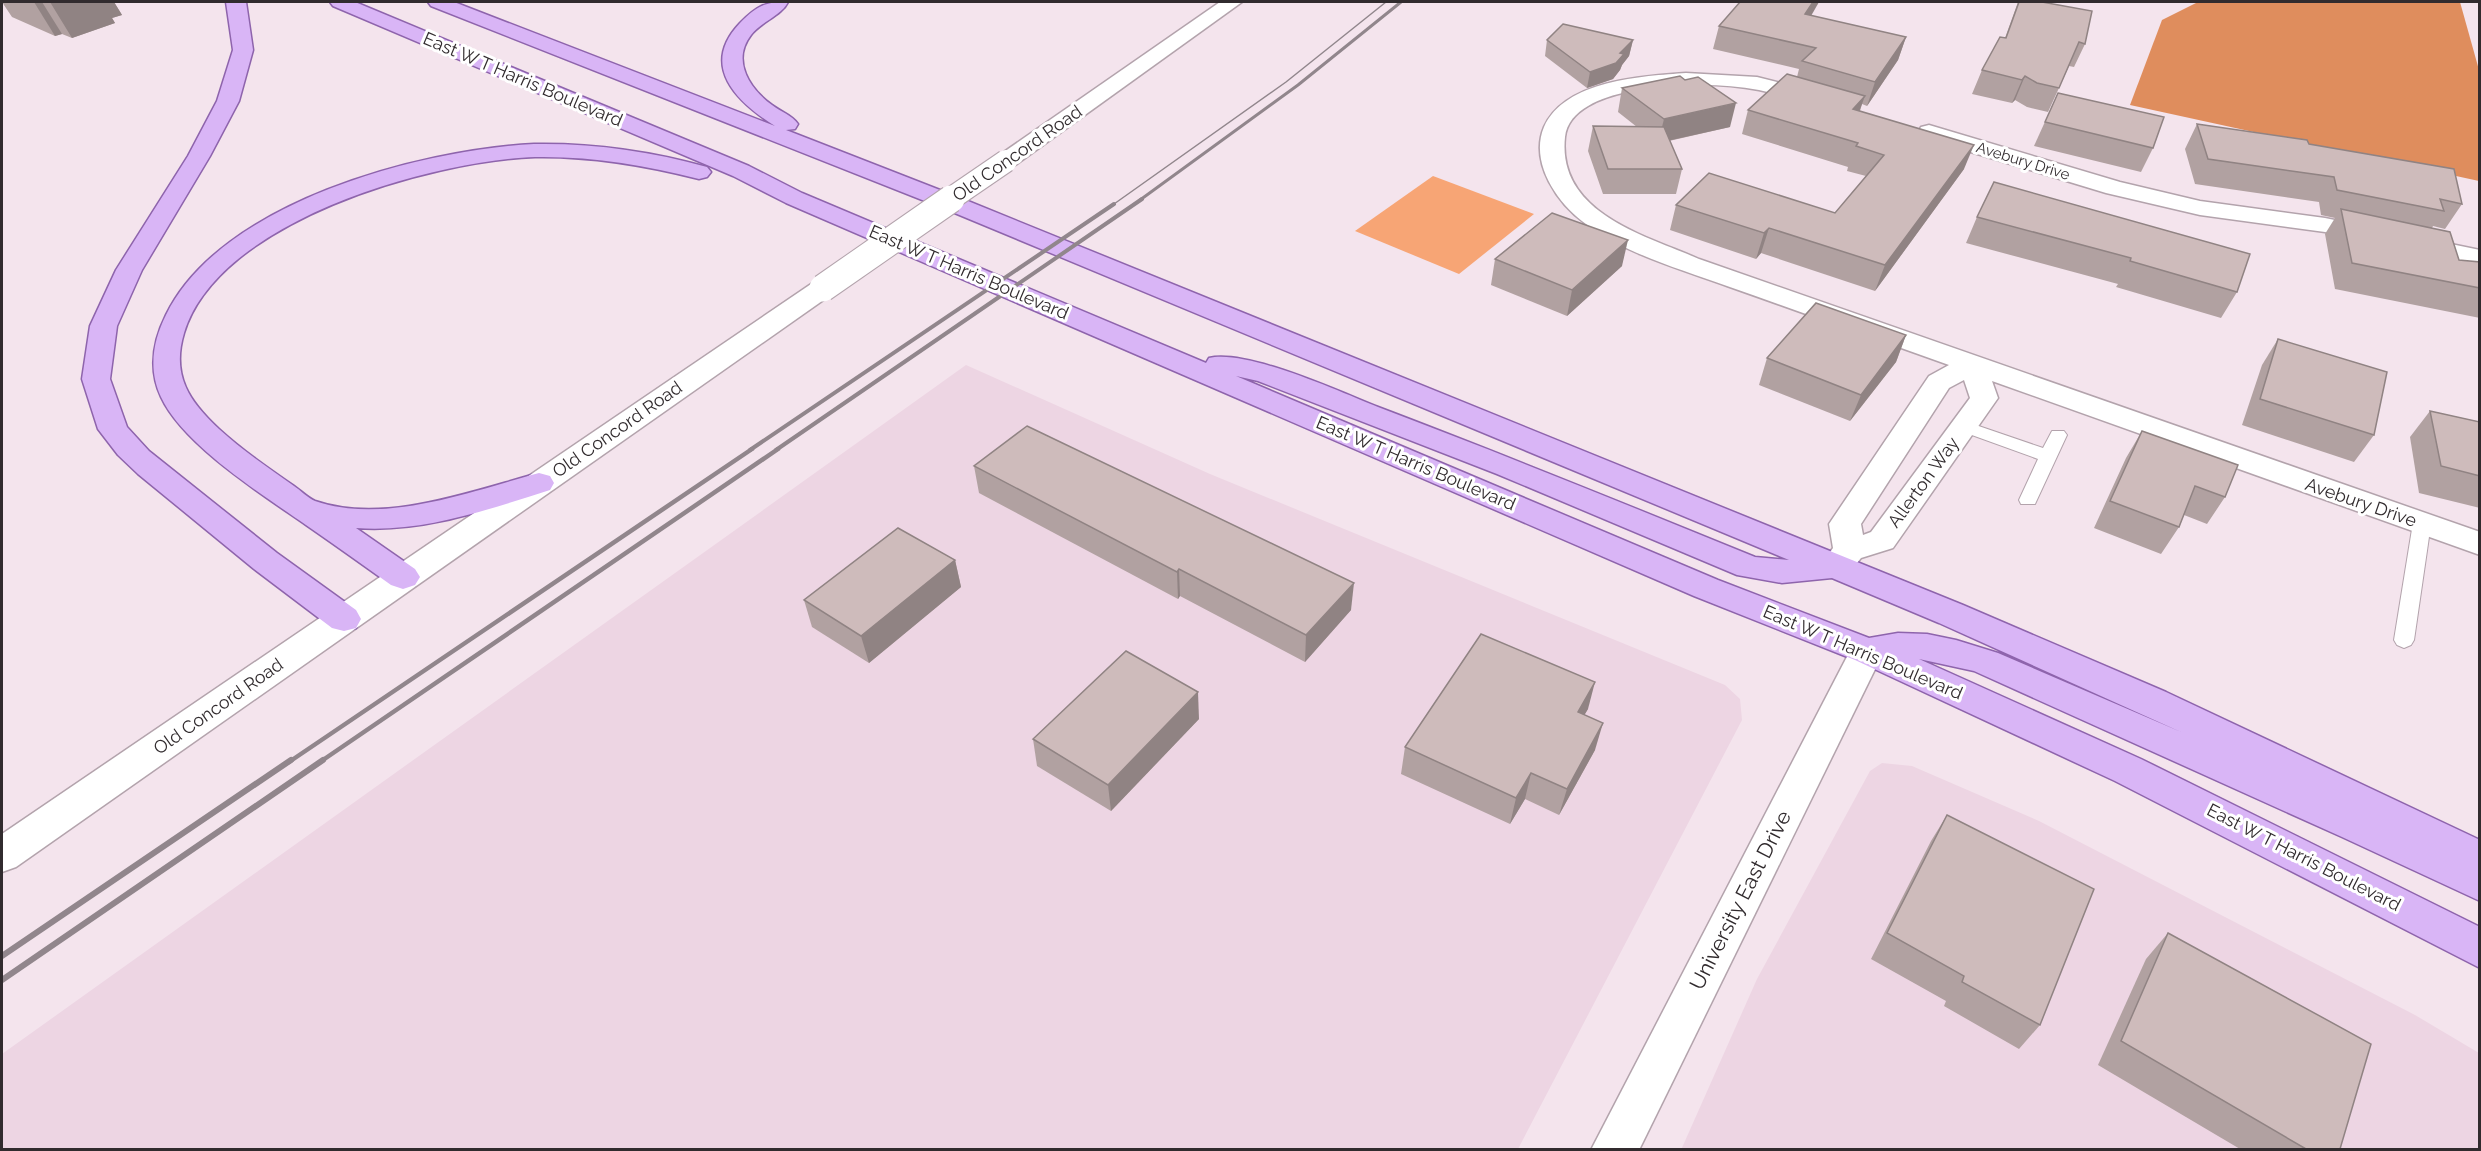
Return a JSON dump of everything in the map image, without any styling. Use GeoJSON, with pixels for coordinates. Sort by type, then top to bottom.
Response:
{"type":"FeatureCollection","features":[{"type":"Feature","properties":{"kind":"main road"},"geometry":{"type":"LineString","coordinates":[[236,2],[242,13],[244,36],[238,78],[222,114],[126,275],[109,311],[99,342],[95,374],[99,400],[113,429],[143,460],[291,582],[344,619]]}},
{"type":"Feature","properties":{"kind":"main road","name":"East W T Harris Boulevard"},"geometry":{"type":"LineString","coordinates":[[340,2],[741,171],[794,198],[1706,588],[1867,651],[2149,780],[2400,906],[2480,949]]}},
{"type":"Feature","properties":{"kind":"main road"},"geometry":{"type":"LineString","coordinates":[[438,2],[1843,558],[2153,702],[2480,859]]}},
{"type":"Feature","properties":{"kind":"main road"},"geometry":{"type":"LineString","coordinates":[[779,2],[757,17],[737,41],[731,65],[741,91],[769,114],[866,160],[882,176]]}},
{"type":"Feature","properties":{"kind":"main road"},"geometry":{"type":"LineString","coordinates":[[403,577],[236,462],[199,426],[176,399],[166,368],[167,346],[173,324],[185,300],[223,260],[267,228],[329,198],[388,176],[431,165],[509,152],[580,150],[645,157],[794,198]]}},
{"type":"Feature","properties":{"kind":"main road"},"geometry":{"type":"LineString","coordinates":[[1150,350],[1266,374],[1508,467],[1749,567],[1788,573],[1810,573],[1843,558]]}},
{"type":"Feature","properties":{"kind":"main road"},"geometry":{"type":"LineString","coordinates":[[305,509],[341,518],[377,521],[410,518],[539,483]]}},
{"type":"Feature","properties":{"kind":"main road"},"geometry":{"type":"LineString","coordinates":[[1867,651],[1892,645],[1935,646],[1986,662],[2356,825],[2480,884]]}},
{"type":"Feature","properties":{"kind":"street","name":"Old Concord Road"},"geometry":{"type":"LineString","coordinates":[[2,855],[823,288],[1232,2]]}},
{"type":"Feature","properties":{"kind":"street","name":"Avebury Drive"},"geometry":{"type":"LineString","coordinates":[[1836,104],[1768,85],[1738,81],[1664,79],[1600,92],[1584,98],[1560,120],[1554,131],[1552,148],[1554,169],[1562,187],[1583,209],[1607,227],[1690,264],[2480,544]]}},
{"type":"Feature","properties":{"kind":"street","name":"Avebury Drive"},"geometry":{"type":"LineString","coordinates":[[1903,124],[2114,188],[2200,208],[2325,225],[2480,258]]}},
{"type":"Feature","properties":{"kind":"street"},"geometry":{"type":"LineString","coordinates":[[1843,558],[1845,524],[1939,382],[1972,364]]}},
{"type":"Feature","properties":{"kind":"street","name":"Allerton Way"},"geometry":{"type":"LineString","coordinates":[[1843,558],[1882,540],[1984,398],[1972,364]]}},
{"type":"Feature","properties":{"kind":"street","name":"University East Drive"},"geometry":{"type":"LineString","coordinates":[[1614,1149],[1867,651]]}},
{"type":"Feature","properties":{"kind":"lane"},"geometry":{"type":"LineString","coordinates":[[1964,426],[2048,456]]}},
{"type":"Feature","properties":{"kind":"lane"},"geometry":{"type":"LineString","coordinates":[[2028,500],[2058,435]]}},
{"type":"Feature","properties":{"kind":"lane"},"geometry":{"type":"LineString","coordinates":[[2404,640],[2422,524]]}},
{"type":"Feature","properties":{"kind":"shaded area"},"geometry":{"type":"Polygon","coordinates":[[[2198,2],[2460,2],[2479,70],[2479,181],[2130,105],[2162,20],[2198,2]]]}},
{"type":"Feature","properties":{"kind":"shaded area"},"geometry":{"type":"Polygon","coordinates":[[[1433,176],[1534,214],[1459,274],[1355,231],[1433,176]]]}},
{"type":"Feature","properties":{"kind":"shaded area"},"geometry":{"type":"Polygon","coordinates":[[[966,365],[1210,474],[1725,685],[1740,699],[1742,720],[1518,1149],[2,1149],[2,1054],[966,365]]]}},
{"type":"Feature","properties":{"kind":"shaded area"},"geometry":{"type":"Polygon","coordinates":[[[1882,763],[1912,766],[2039,821],[2415,1015],[2479,1053],[2479,1149],[1681,1150],[1757,979],[1870,771],[1882,763]]]}},
{"type":"Feature","properties":{"kind":"building"},"geometry":{"type":"Polygon","coordinates":[[[1740,2],[1813,2],[1805,14],[1906,37],[1875,82],[1802,61],[1816,48],[1719,26],[1740,2]]]}},
{"type":"Feature","properties":{"kind":"building"},"geometry":{"type":"Polygon","coordinates":[[[2019,2],[2042,2],[2092,11],[2085,44],[2079,42],[2059,88],[2037,83],[2025,76],[2022,80],[1982,70],[2000,37],[2006,38],[2019,2]]]}},
{"type":"Feature","properties":{"kind":"building"},"geometry":{"type":"Polygon","coordinates":[[[1563,24],[1633,40],[1620,53],[1624,54],[1616,63],[1590,72],[1547,40],[1563,24]]]}},
{"type":"Feature","properties":{"kind":"building"},"geometry":{"type":"Polygon","coordinates":[[[1787,74],[1865,96],[1853,109],[1974,145],[1885,265],[1769,228],[1764,233],[1676,205],[1709,173],[1835,213],[1884,155],[1856,146],[1858,143],[1748,110],[1787,74]]]}},
{"type":"Feature","properties":{"kind":"building"},"geometry":{"type":"Polygon","coordinates":[[[1680,76],[1685,80],[1698,77],[1736,103],[1664,119],[1622,88],[1680,76]]]}},
{"type":"Feature","properties":{"kind":"building"},"geometry":{"type":"Polygon","coordinates":[[[2058,93],[2164,117],[2153,148],[2045,122],[2058,93]]]}},
{"type":"Feature","properties":{"kind":"building"},"geometry":{"type":"Polygon","coordinates":[[[2197,124],[2307,140],[2309,144],[2454,169],[2462,204],[2440,199],[2444,211],[2337,190],[2334,177],[2208,159],[2197,124]]]}},
{"type":"Feature","properties":{"kind":"building"},"geometry":{"type":"Polygon","coordinates":[[[1593,126],[1664,127],[1682,169],[1608,169],[1593,126]]]}},
{"type":"Feature","properties":{"kind":"building"},"geometry":{"type":"Polygon","coordinates":[[[1994,182],[2250,254],[2237,292],[2130,261],[2131,258],[1977,217],[1994,182]]]}},
{"type":"Feature","properties":{"kind":"building"},"geometry":{"type":"Polygon","coordinates":[[[2341,209],[2450,232],[2459,260],[2480,262],[2480,288],[2352,263],[2341,209]]]}},
{"type":"Feature","properties":{"kind":"building"},"geometry":{"type":"Polygon","coordinates":[[[1552,213],[1628,240],[1572,290],[1495,259],[1552,213]]]}},
{"type":"Feature","properties":{"kind":"building"},"geometry":{"type":"Polygon","coordinates":[[[1816,303],[1906,335],[1861,395],[1767,358],[1816,303]]]}},
{"type":"Feature","properties":{"kind":"building"},"geometry":{"type":"Polygon","coordinates":[[[2278,339],[2387,372],[2374,435],[2260,399],[2278,339]]]}},
{"type":"Feature","properties":{"kind":"building"},"geometry":{"type":"Polygon","coordinates":[[[2430,411],[2480,422],[2480,476],[2441,466],[2430,411]]]}},
{"type":"Feature","properties":{"kind":"building"},"geometry":{"type":"Polygon","coordinates":[[[1027,426],[1354,583],[1306,635],[1179,569],[1177,572],[974,466],[1027,426]]]}},
{"type":"Feature","properties":{"kind":"building"},"geometry":{"type":"Polygon","coordinates":[[[2142,431],[2238,465],[2225,497],[2195,486],[2179,527],[2110,501],[2142,431]]]}},
{"type":"Feature","properties":{"kind":"building"},"geometry":{"type":"Polygon","coordinates":[[[898,528],[955,560],[861,636],[804,600],[898,528]]]}},
{"type":"Feature","properties":{"kind":"building"},"geometry":{"type":"Polygon","coordinates":[[[1481,634],[1595,682],[1578,712],[1603,723],[1567,789],[1531,773],[1516,798],[1405,747],[1481,634]]]}},
{"type":"Feature","properties":{"kind":"building"},"geometry":{"type":"Polygon","coordinates":[[[1126,651],[1198,692],[1108,785],[1033,739],[1126,651]]]}},
{"type":"Feature","properties":{"kind":"building"},"geometry":{"type":"Polygon","coordinates":[[[1947,815],[2094,889],[2040,1025],[1962,982],[1964,976],[1887,933],[1947,815]]]}},
{"type":"Feature","properties":{"kind":"building"},"geometry":{"type":"Polygon","coordinates":[[[2168,933],[2371,1044],[2340,1149],[2306,1149],[2121,1041],[2168,933]]]}},
{"type":"Feature","properties":{"kind":"tram line"},"geometry":{"type":"LineString","coordinates":[[1114,204],[1286,82],[1386,2]]}},
{"type":"Feature","properties":{"kind":"railway"},"geometry":{"type":"LineString","coordinates":[[1140,200],[1298,85],[1401,2]]}},
{"type":"Feature","properties":{"kind":"railway"},"geometry":{"type":"LineString","coordinates":[[776,450],[1142,199]]}},
{"type":"Feature","properties":{"kind":"railway"},"geometry":{"type":"LineString","coordinates":[[750,450],[1114,204]]}},
{"type":"Feature","properties":{"kind":"railway"},"geometry":{"type":"LineString","coordinates":[[289,762],[752,449]]}},
{"type":"Feature","properties":{"kind":"railway"},"geometry":{"type":"LineString","coordinates":[[320,762],[778,449]]}},
{"type":"Feature","properties":{"kind":"railway"},"geometry":{"type":"LineString","coordinates":[[2,956],[291,760]]}},
{"type":"Feature","properties":{"kind":"railway"},"geometry":{"type":"LineString","coordinates":[[2,980],[323,760]]}}]}
